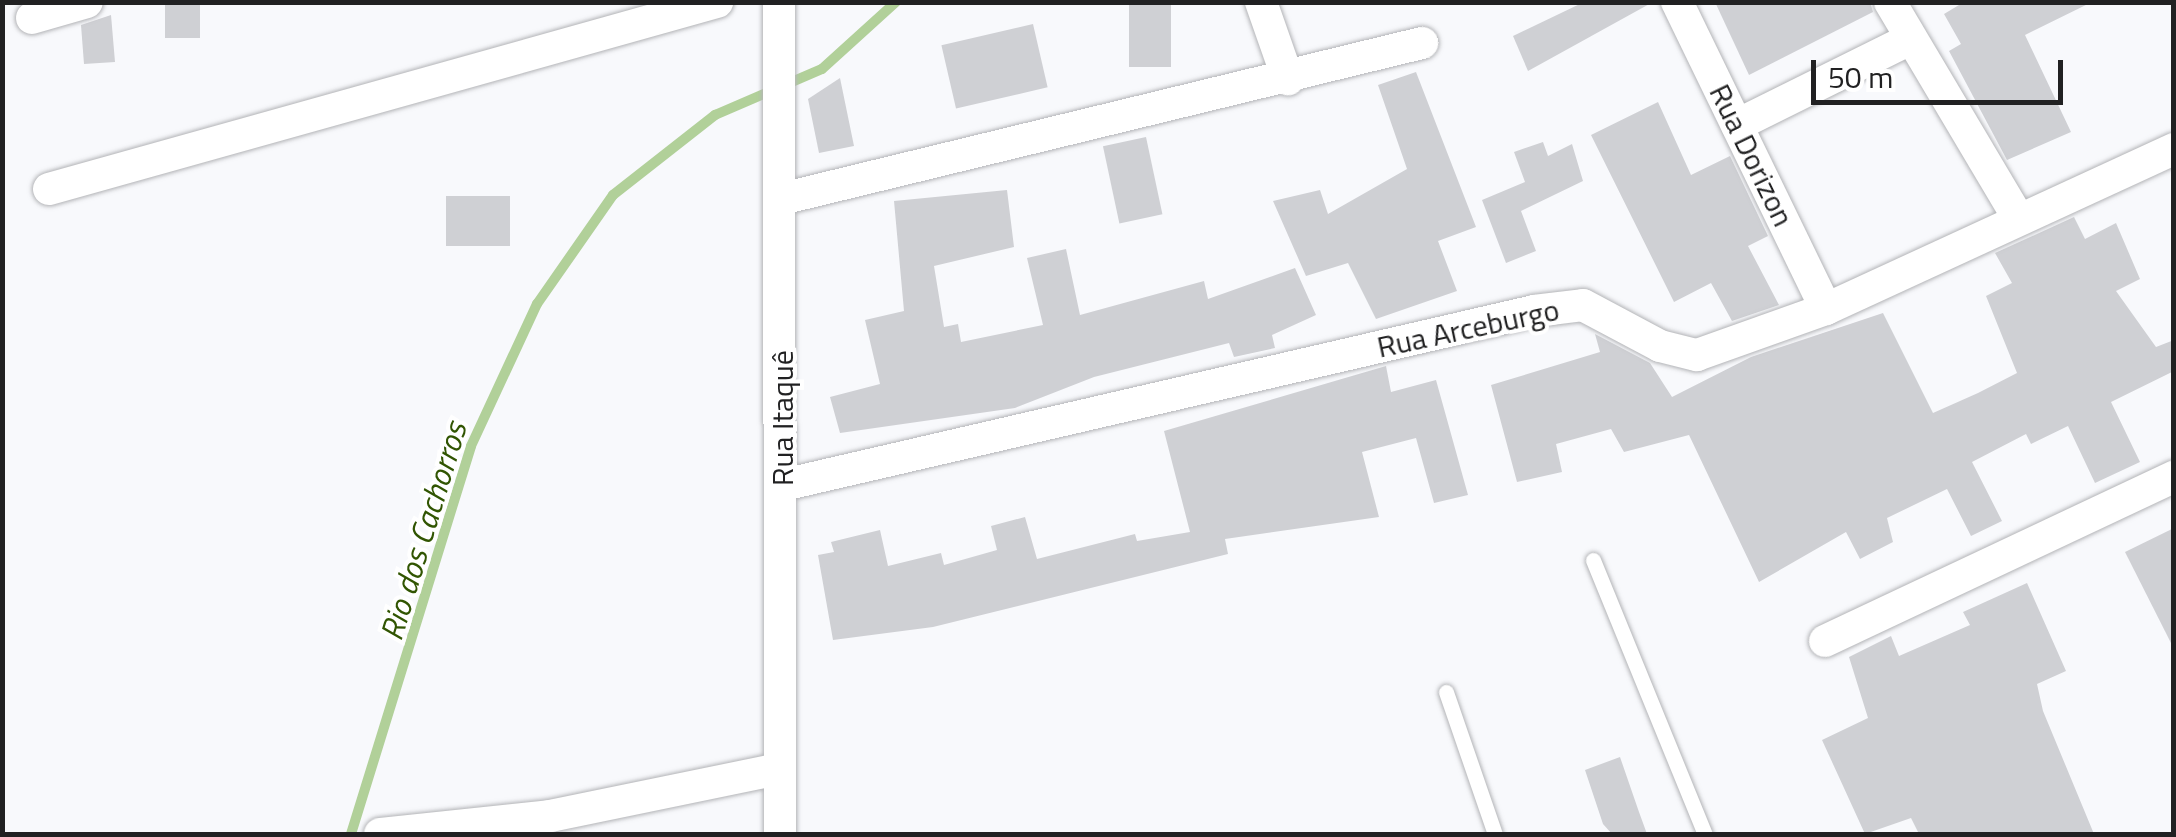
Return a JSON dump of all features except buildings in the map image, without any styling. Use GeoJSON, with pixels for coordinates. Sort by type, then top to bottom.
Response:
{"type":"FeatureCollection","features":[{"type":"Feature","properties":{"kind":"street"},"geometry":{"type":"LineString","coordinates":[[32,18],[87,2]]}},
{"type":"Feature","properties":{"kind":"street"},"geometry":{"type":"LineString","coordinates":[[49,189],[717,2]]}},
{"type":"Feature","properties":{"kind":"street","name":"Rua Itaquê"},"geometry":{"type":"LineString","coordinates":[[779,2],[780,834]]}},
{"type":"Feature","properties":{"kind":"street"},"geometry":{"type":"LineString","coordinates":[[1261,2],[1288,79]]}},
{"type":"Feature","properties":{"kind":"street","name":"Rua Dorizon"},"geometry":{"type":"LineString","coordinates":[[1676,2],[1826,309]]}},
{"type":"Feature","properties":{"kind":"street"},"geometry":{"type":"LineString","coordinates":[[1890,2],[1908,40],[2018,218]]}},
{"type":"Feature","properties":{"kind":"street"},"geometry":{"type":"LineString","coordinates":[[1737,124],[1908,40]]}},
{"type":"Feature","properties":{"kind":"street"},"geometry":{"type":"LineString","coordinates":[[781,198],[1288,79],[1422,43]]}},
{"type":"Feature","properties":{"kind":"street","name":"Rua Arceburgo"},"geometry":{"type":"LineString","coordinates":[[782,485],[1534,311],[1583,305],[1697,355],[1826,309],[2174,149]]}},
{"type":"Feature","properties":{"kind":"street"},"geometry":{"type":"LineString","coordinates":[[1825,641],[2174,477]]}},
{"type":"Feature","properties":{"kind":"street"},"geometry":{"type":"LineString","coordinates":[[380,834],[511,827],[778,769]]}},
{"type":"Feature","properties":{"kind":"lane"},"geometry":{"type":"LineString","coordinates":[[1593,560],[1705,834]]}},
{"type":"Feature","properties":{"kind":"lane"},"geometry":{"type":"LineString","coordinates":[[1446,692],[1495,834]]}},
{"type":"Feature","properties":{"kind":"waterway","name":"Rio dos Cachorros"},"geometry":{"type":"LineString","coordinates":[[351,834],[471,446],[537,304],[613,195],[715,115],[822,69],[896,2]]}}]}
